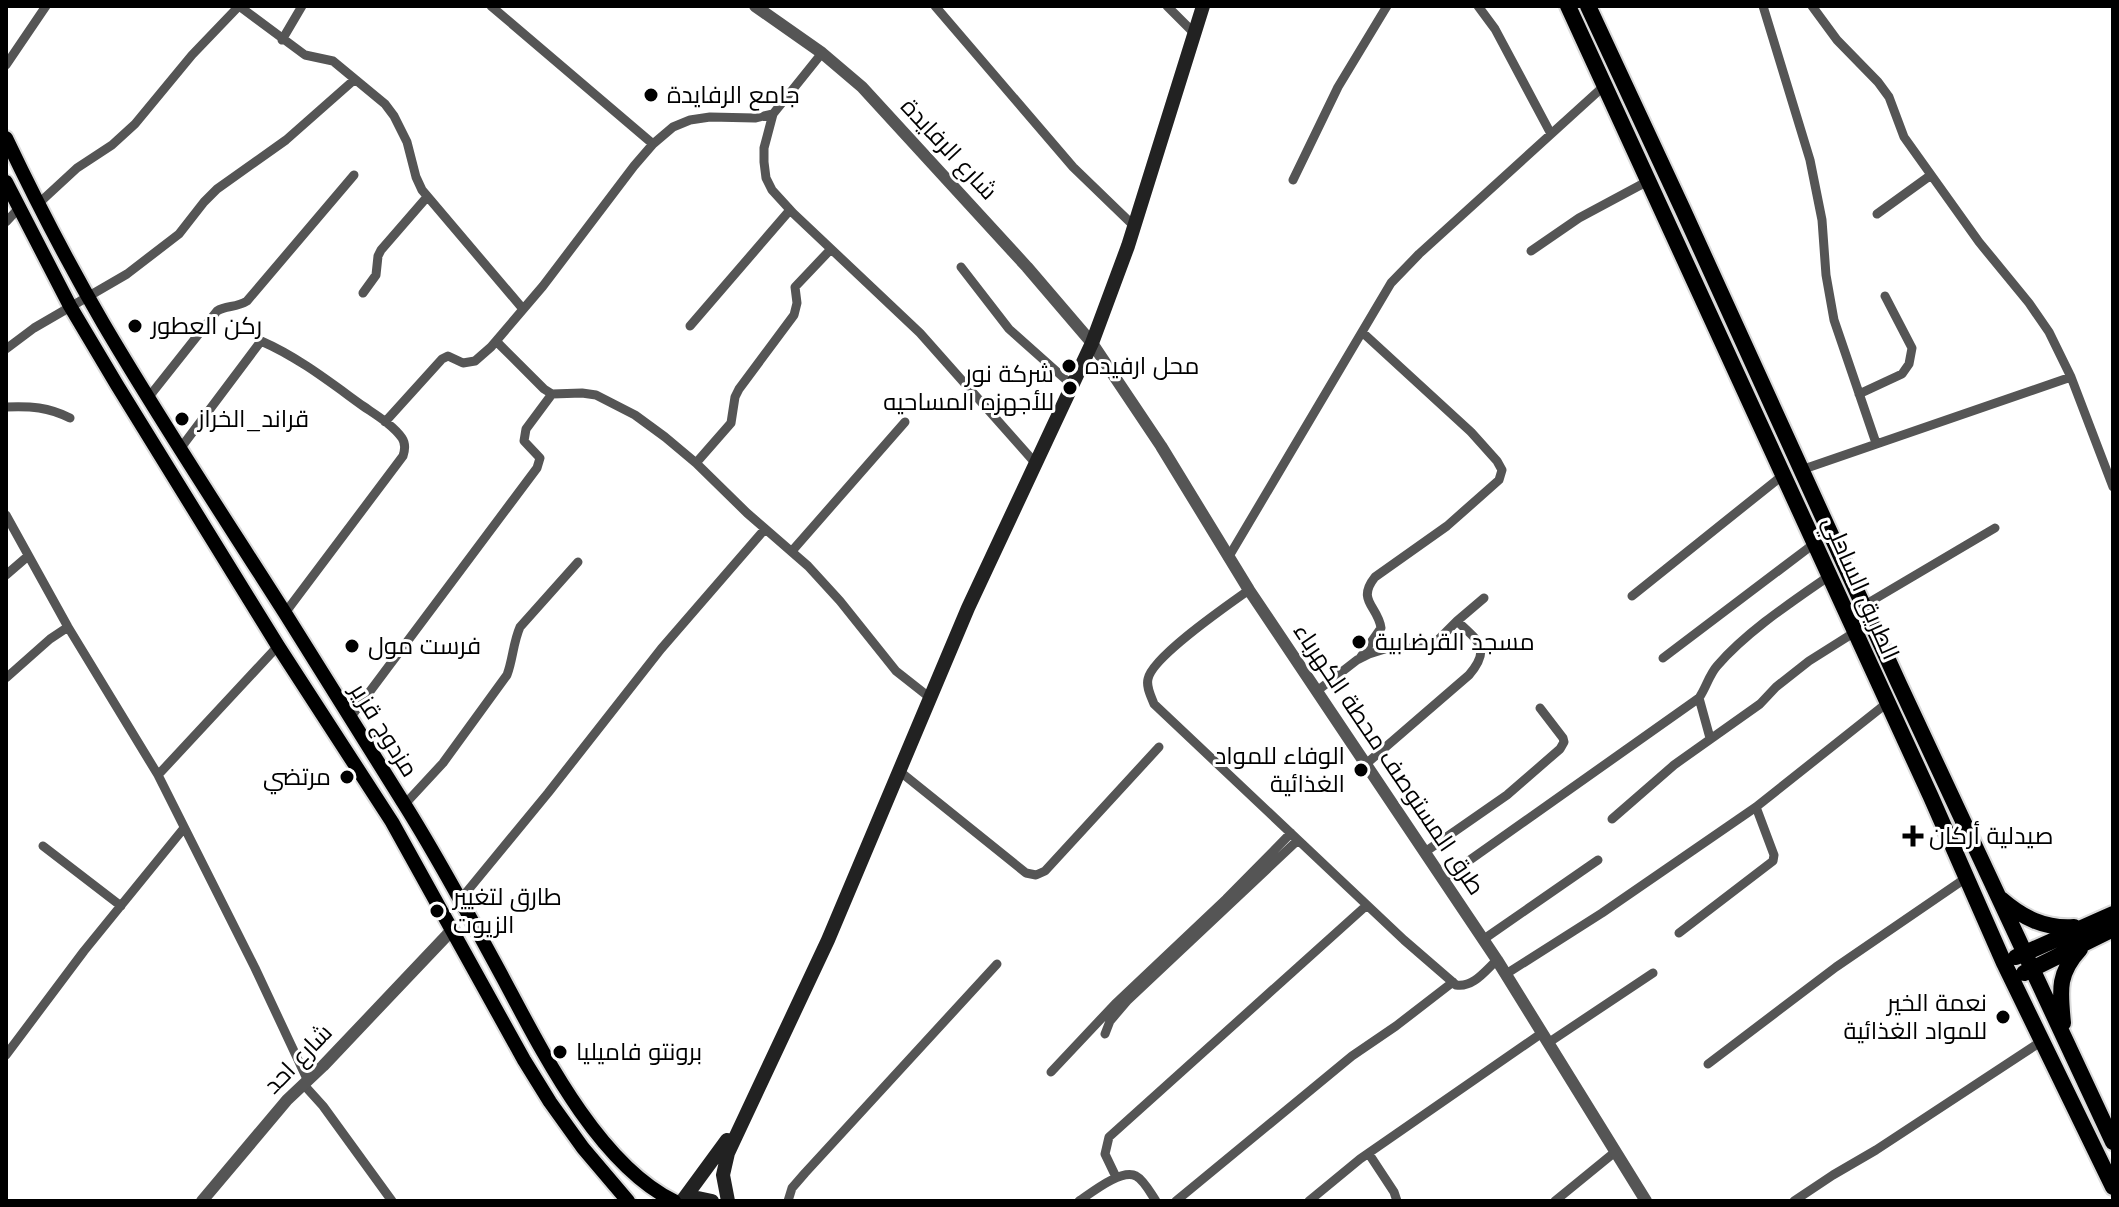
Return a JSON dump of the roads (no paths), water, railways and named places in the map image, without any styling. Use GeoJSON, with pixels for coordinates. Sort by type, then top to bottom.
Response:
{"type":"FeatureCollection","features":[{"type":"Feature","properties":{"kind":"highway","name":"الطريق الساحلي"},"geometry":{"type":"LineString","coordinates":[[1568,6],[1931,797],[2011,979],[2113,1187]]}},
{"type":"Feature","properties":{"kind":"highway","name":"الطريق الساحلي"},"geometry":{"type":"LineString","coordinates":[[1588,6],[2023,953],[2113,1142]]}},
{"type":"Feature","properties":{"kind":"highway"},"geometry":{"type":"LineString","coordinates":[[1997,896],[2036,922],[2088,933]]}},
{"type":"Feature","properties":{"kind":"highway"},"geometry":{"type":"LineString","coordinates":[[2011,979],[2056,959],[2113,914]]}},
{"type":"Feature","properties":{"kind":"highway"},"geometry":{"type":"LineString","coordinates":[[2004,963],[2023,953],[2088,933],[2113,929]]}},
{"type":"Feature","properties":{"kind":"highway"},"geometry":{"type":"LineString","coordinates":[[2065,1037],[2061,980],[2088,933]]}},
{"type":"Feature","properties":{"kind":"main road"},"geometry":{"type":"LineString","coordinates":[[728,1201],[724,1168],[728,1153],[828,940],[968,608],[1092,343],[1134,226],[1203,6]]}},
{"type":"Feature","properties":{"kind":"main road","name":"مزدوج قزير"},"geometry":{"type":"LineString","coordinates":[[6,138],[88,298],[405,804],[568,1092],[607,1145],[635,1175],[649,1187],[679,1201]]}},
{"type":"Feature","properties":{"kind":"main road","name":"مزدوج قزير"},"geometry":{"type":"LineString","coordinates":[[6,182],[70,306],[278,646],[392,822],[524,1060],[583,1148],[628,1201]]}},
{"type":"Feature","properties":{"kind":"main road"},"geometry":{"type":"LineString","coordinates":[[428,884],[445,874]]}},
{"type":"Feature","properties":{"kind":"main road"},"geometry":{"type":"LineString","coordinates":[[679,1201],[710,1165],[747,1110]]}},
{"type":"Feature","properties":{"kind":"main road"},"geometry":{"type":"LineString","coordinates":[[679,1201],[698,1198],[712,1201]]}},
{"type":"Feature","properties":{"kind":"street"},"geometry":{"type":"LineString","coordinates":[[6,65],[46,6]]}},
{"type":"Feature","properties":{"kind":"street"},"geometry":{"type":"LineString","coordinates":[[38,204],[77,168],[112,145],[135,124],[192,55],[239,6],[305,55],[333,61],[385,104],[407,142],[416,177],[427,197],[523,309]]}},
{"type":"Feature","properties":{"kind":"street"},"geometry":{"type":"LineString","coordinates":[[282,40],[302,6]]}},
{"type":"Feature","properties":{"kind":"street"},"geometry":{"type":"LineString","coordinates":[[491,6],[653,144]]}},
{"type":"Feature","properties":{"kind":"street","name":"شارع الرفايدة"},"geometry":{"type":"LineString","coordinates":[[755,6],[822,53],[862,87],[1027,267],[1092,343]]}},
{"type":"Feature","properties":{"kind":"street"},"geometry":{"type":"LineString","coordinates":[[935,6],[1073,167],[1134,226]]}},
{"type":"Feature","properties":{"kind":"street"},"geometry":{"type":"LineString","coordinates":[[1167,6],[1194,33]]}},
{"type":"Feature","properties":{"kind":"street"},"geometry":{"type":"LineString","coordinates":[[1293,180],[1338,87],[1387,6]]}},
{"type":"Feature","properties":{"kind":"street"},"geometry":{"type":"LineString","coordinates":[[1478,6],[1495,29],[1551,134]]}},
{"type":"Feature","properties":{"kind":"street"},"geometry":{"type":"LineString","coordinates":[[1763,6],[1810,160],[1822,220],[1829,296],[1839,336],[1876,443]]}},
{"type":"Feature","properties":{"kind":"street"},"geometry":{"type":"LineString","coordinates":[[1812,6],[1889,97],[1904,137],[1979,242],[2049,332],[2071,377],[2113,487]]}},
{"type":"Feature","properties":{"kind":"street"},"geometry":{"type":"LineString","coordinates":[[822,53],[773,114],[764,148],[766,178],[772,190],[920,333],[1037,465]]}},
{"type":"Feature","properties":{"kind":"street"},"geometry":{"type":"LineString","coordinates":[[6,349],[34,328],[127,274],[179,234],[217,189],[286,140],[354,80]]}},
{"type":"Feature","properties":{"kind":"street"},"geometry":{"type":"LineString","coordinates":[[1228,558],[1382,297],[1403,269],[1604,86]]}},
{"type":"Feature","properties":{"kind":"street"},"geometry":{"type":"LineString","coordinates":[[385,422],[442,359],[448,356],[463,363],[475,361],[497,342],[653,144],[673,127],[710,117],[755,118],[773,114]]}},
{"type":"Feature","properties":{"kind":"street"},"geometry":{"type":"LineString","coordinates":[[148,398],[217,311],[247,301],[354,175]]}},
{"type":"Feature","properties":{"kind":"street"},"geometry":{"type":"LineString","coordinates":[[1877,214],[1931,175]]}},
{"type":"Feature","properties":{"kind":"street"},"geometry":{"type":"LineString","coordinates":[[1531,251],[1579,218],[1648,181]]}},
{"type":"Feature","properties":{"kind":"street"},"geometry":{"type":"LineString","coordinates":[[363,293],[376,275],[381,250],[427,197]]}},
{"type":"Feature","properties":{"kind":"street"},"geometry":{"type":"LineString","coordinates":[[6,222],[19,208]]}},
{"type":"Feature","properties":{"kind":"street"},"geometry":{"type":"LineString","coordinates":[[690,326],[790,210]]}},
{"type":"Feature","properties":{"kind":"street"},"geometry":{"type":"LineString","coordinates":[[696,463],[731,423],[739,389],[797,310],[795,287],[831,249]]}},
{"type":"Feature","properties":{"kind":"street"},"geometry":{"type":"LineString","coordinates":[[961,267],[1009,329],[1073,386]]}},
{"type":"Feature","properties":{"kind":"street"},"geometry":{"type":"LineString","coordinates":[[1859,394],[1902,374],[1909,364],[1912,348],[1885,296]]}},
{"type":"Feature","properties":{"kind":"street"},"geometry":{"type":"LineString","coordinates":[[1360,658],[1381,628],[1380,619],[1368,602],[1369,584],[1447,526],[1499,480],[1502,470],[1471,432],[1362,332]]}},
{"type":"Feature","properties":{"kind":"street"},"geometry":{"type":"LineString","coordinates":[[180,449],[261,341],[307,367],[385,422],[403,439],[406,448],[403,456],[285,613]]}},
{"type":"Feature","properties":{"kind":"street"},"geometry":{"type":"LineString","coordinates":[[497,342],[552,394],[596,395],[635,415],[665,437],[792,551],[840,601],[896,671],[929,697]]}},
{"type":"Feature","properties":{"kind":"street","name":"طرق المستوصف محطة الكهرباء"},"geometry":{"type":"LineString","coordinates":[[1092,343],[1161,446],[1249,590],[1484,939],[1646,1201]]}},
{"type":"Feature","properties":{"kind":"street"},"geometry":{"type":"LineString","coordinates":[[1801,470],[2071,377]]}},
{"type":"Feature","properties":{"kind":"street"},"geometry":{"type":"LineString","coordinates":[[350,718],[537,468],[540,458],[524,441],[524,435],[552,394]]}},
{"type":"Feature","properties":{"kind":"street"},"geometry":{"type":"LineString","coordinates":[[6,407],[53,409],[70,418]]}},
{"type":"Feature","properties":{"kind":"street"},"geometry":{"type":"LineString","coordinates":[[792,551],[905,422]]}},
{"type":"Feature","properties":{"kind":"street"},"geometry":{"type":"LineString","coordinates":[[1632,596],[1783,475]]}},
{"type":"Feature","properties":{"kind":"street"},"geometry":{"type":"LineString","coordinates":[[6,515],[68,627],[158,775],[255,968],[306,1083],[392,1201]]}},
{"type":"Feature","properties":{"kind":"street"},"geometry":{"type":"LineString","coordinates":[[1863,606],[1995,528]]}},
{"type":"Feature","properties":{"kind":"street"},"geometry":{"type":"LineString","coordinates":[[460,900],[661,649],[765,529]]}},
{"type":"Feature","properties":{"kind":"street"},"geometry":{"type":"LineString","coordinates":[[1663,658],[1815,543]]}},
{"type":"Feature","properties":{"kind":"street"},"geometry":{"type":"LineString","coordinates":[[6,575],[28,556]]}},
{"type":"Feature","properties":{"kind":"street"},"geometry":{"type":"LineString","coordinates":[[405,804],[443,763],[507,675],[520,627],[578,562]]}},
{"type":"Feature","properties":{"kind":"street"},"geometry":{"type":"LineString","coordinates":[[1443,879],[1699,698],[1716,667],[1743,641],[1829,576]]}},
{"type":"Feature","properties":{"kind":"street"},"geometry":{"type":"LineString","coordinates":[[1249,590],[1185,638],[1152,670],[1147,680],[1154,704],[1453,982],[1463,986],[1471,984],[1497,960]]}},
{"type":"Feature","properties":{"kind":"street"},"geometry":{"type":"LineString","coordinates":[[1317,691],[1360,658],[1388,648],[1424,648],[1434,644],[1484,598]]}},
{"type":"Feature","properties":{"kind":"street"},"geometry":{"type":"LineString","coordinates":[[1366,764],[1479,663],[1482,653],[1480,643],[1457,621]]}},
{"type":"Feature","properties":{"kind":"street"},"geometry":{"type":"LineString","coordinates":[[6,678],[68,627]]}},
{"type":"Feature","properties":{"kind":"street"},"geometry":{"type":"LineString","coordinates":[[1612,819],[1674,765],[1760,704],[1809,661],[1855,632]]}},
{"type":"Feature","properties":{"kind":"street"},"geometry":{"type":"LineString","coordinates":[[158,775],[278,646]]}},
{"type":"Feature","properties":{"kind":"street"},"geometry":{"type":"LineString","coordinates":[[1699,698],[1710,738]]}},
{"type":"Feature","properties":{"kind":"street"},"geometry":{"type":"LineString","coordinates":[[1506,974],[1602,913],[1756,807],[1887,703]]}},
{"type":"Feature","properties":{"kind":"street"},"geometry":{"type":"LineString","coordinates":[[1425,852],[1507,795],[1560,749],[1563,738],[1540,708]]}},
{"type":"Feature","properties":{"kind":"street"},"geometry":{"type":"LineString","coordinates":[[898,770],[1026,873],[1036,875],[1045,871],[1159,747]]}},
{"type":"Feature","properties":{"kind":"street"},"geometry":{"type":"LineString","coordinates":[[1679,933],[1773,861],[1774,855],[1756,807]]}},
{"type":"Feature","properties":{"kind":"street"},"geometry":{"type":"LineString","coordinates":[[6,1055],[84,951],[184,828]]}},
{"type":"Feature","properties":{"kind":"street"},"geometry":{"type":"LineString","coordinates":[[1105,1034],[1110,1021],[1127,1001],[1294,836]]}},
{"type":"Feature","properties":{"kind":"street"},"geometry":{"type":"LineString","coordinates":[[1051,1072],[1115,1004],[1294,836]]}},
{"type":"Feature","properties":{"kind":"street"},"geometry":{"type":"LineString","coordinates":[[43,846],[121,906]]}},
{"type":"Feature","properties":{"kind":"street"},"geometry":{"type":"LineString","coordinates":[[1484,939],[1598,860]]}},
{"type":"Feature","properties":{"kind":"street"},"geometry":{"type":"LineString","coordinates":[[1708,1064],[1867,945],[1966,878]]}},
{"type":"Feature","properties":{"kind":"street"},"geometry":{"type":"LineString","coordinates":[[1116,1177],[1105,1154],[1109,1137],[1367,905]]}},
{"type":"Feature","properties":{"kind":"street","name":"شارع احد"},"geometry":{"type":"LineString","coordinates":[[202,1201],[281,1107],[452,930]]}},
{"type":"Feature","properties":{"kind":"street"},"geometry":{"type":"LineString","coordinates":[[788,1201],[792,1188],[805,1173],[997,964]]}},
{"type":"Feature","properties":{"kind":"street"},"geometry":{"type":"LineString","coordinates":[[1309,1201],[1369,1154],[1545,1038],[1653,973]]}},
{"type":"Feature","properties":{"kind":"street"},"geometry":{"type":"LineString","coordinates":[[1176,1201],[1352,1056],[1453,982]]}},
{"type":"Feature","properties":{"kind":"street"},"geometry":{"type":"LineString","coordinates":[[1794,1201],[2042,1041]]}},
{"type":"Feature","properties":{"kind":"street"},"geometry":{"type":"LineString","coordinates":[[1555,1201],[1615,1152]]}},
{"type":"Feature","properties":{"kind":"street"},"geometry":{"type":"LineString","coordinates":[[1369,1154],[1397,1201]]}},
{"type":"Feature","properties":{"kind":"street"},"geometry":{"type":"LineString","coordinates":[[1079,1201],[1125,1174],[1138,1176],[1156,1201]]}},
{"type":"Feature","properties":{"kind":"place","name":"جامع الرفايدة"},"geometry":{"type":"Point","coordinates":[651,95]}},
{"type":"Feature","properties":{"kind":"place","name":"ركن العطور"},"geometry":{"type":"Point","coordinates":[135,326]}},
{"type":"Feature","properties":{"kind":"place","name":"محل ارفيده"},"geometry":{"type":"Point","coordinates":[1069,366]}},
{"type":"Feature","properties":{"kind":"place","name":"شركة نور للأجهزه المساحيه"},"geometry":{"type":"Point","coordinates":[1070,388]}},
{"type":"Feature","properties":{"kind":"place","name":"قراند_الخراز"},"geometry":{"type":"Point","coordinates":[182,419]}},
{"type":"Feature","properties":{"kind":"place","name":"مسجد القرضابية"},"geometry":{"type":"Point","coordinates":[1359,642]}},
{"type":"Feature","properties":{"kind":"place","name":"فرست مول"},"geometry":{"type":"Point","coordinates":[352,646]}},
{"type":"Feature","properties":{"kind":"place","name":"الوفاء للمواد الغذائية"},"geometry":{"type":"Point","coordinates":[1361,770]}},
{"type":"Feature","properties":{"kind":"place","name":"مرتضي"},"geometry":{"type":"Point","coordinates":[347,777]}},
{"type":"Feature","properties":{"kind":"place","name":"صيدلية أركان"},"geometry":{"type":"Point","coordinates":[1913,836]}},
{"type":"Feature","properties":{"kind":"place","name":"طارق لتغيير الزيوت"},"geometry":{"type":"Point","coordinates":[437,911]}},
{"type":"Feature","properties":{"kind":"place","name":"نعمة الخير للمواد الغذائية"},"geometry":{"type":"Point","coordinates":[2003,1017]}},
{"type":"Feature","properties":{"kind":"place","name":"برونتو فاميليا"},"geometry":{"type":"Point","coordinates":[560,1052]}}]}
